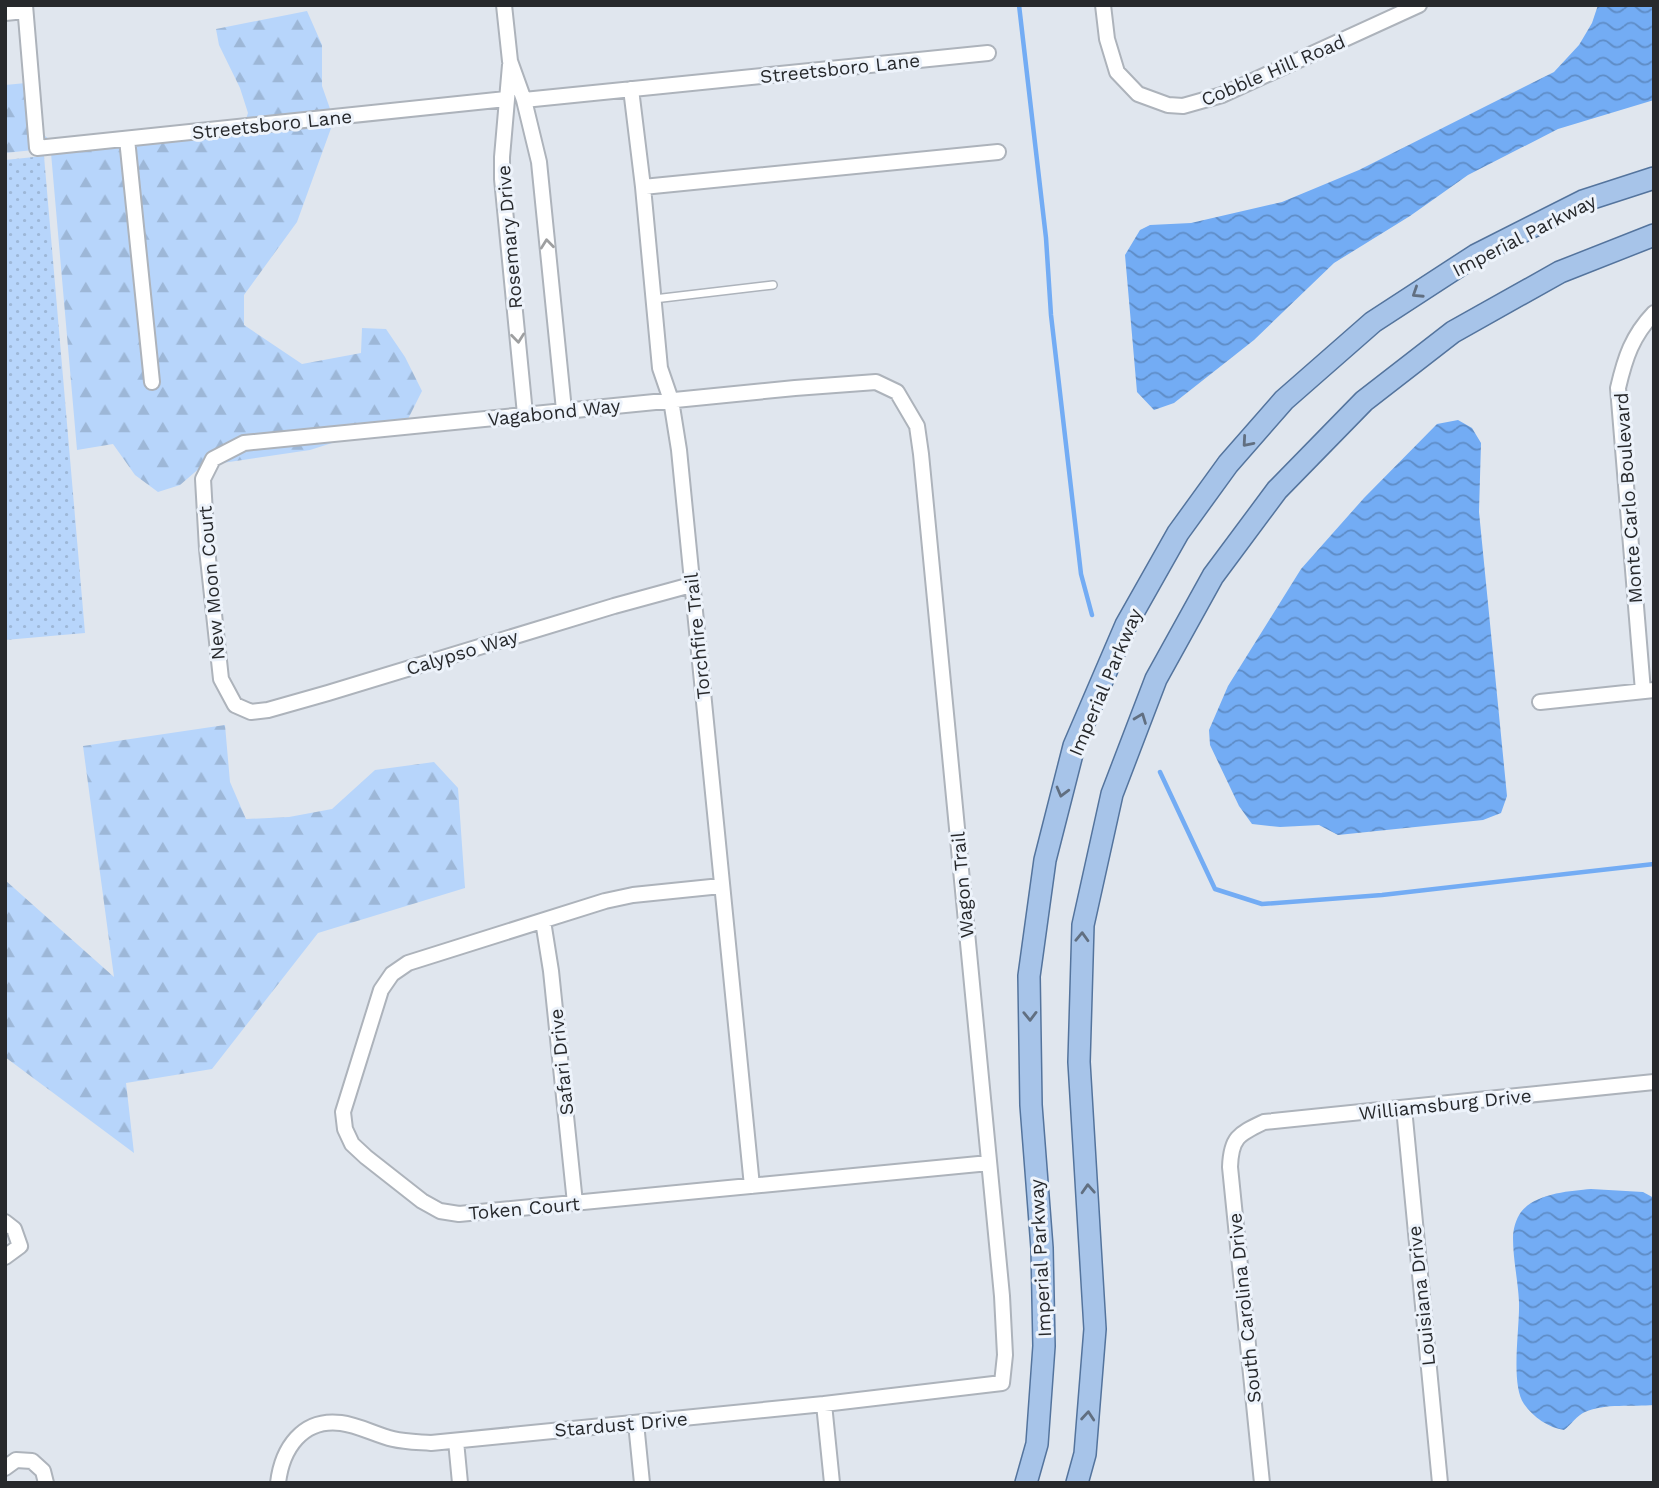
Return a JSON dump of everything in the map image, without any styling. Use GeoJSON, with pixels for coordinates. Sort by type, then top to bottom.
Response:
{"type":"FeatureCollection","features":[{"type":"Feature","properties":{"kind":"main road","name":"Imperial Parkway"},"geometry":{"type":"LineString","coordinates":[[1026,1483],[1037,1444],[1044,1346],[1042,1248],[1031,1105],[1029,976],[1045,860],[1074,746],[1126,625],[1178,533],[1228,464],[1284,400],[1373,322],[1476,255],[1583,201],[1654,178]]}},
{"type":"Feature","properties":{"kind":"main road"},"geometry":{"type":"LineString","coordinates":[[1077,1483],[1085,1454],[1095,1329],[1079,1062],[1083,925],[1112,794],[1156,679],[1213,576],[1277,490],[1364,401],[1453,332],[1560,272],[1654,235]]}},
{"type":"Feature","properties":{"kind":"street","name":"Rosemary Drive"},"geometry":{"type":"LineString","coordinates":[[504,5],[510,61],[502,179],[526,414]]}},
{"type":"Feature","properties":{"kind":"street","name":"Cobble Hill Road"},"geometry":{"type":"LineString","coordinates":[[1103,5],[1107,39],[1117,72],[1138,94],[1168,106],[1183,106],[1222,95],[1419,5]]}},
{"type":"Feature","properties":{"kind":"street"},"geometry":{"type":"LineString","coordinates":[[5,13],[25,8]]}},
{"type":"Feature","properties":{"kind":"street","name":"Streetsboro Lane"},"geometry":{"type":"LineString","coordinates":[[25,8],[37,148],[506,99]]}},
{"type":"Feature","properties":{"kind":"street","name":"Streetsboro Lane"},"geometry":{"type":"LineString","coordinates":[[524,100],[988,52]]}},
{"type":"Feature","properties":{"kind":"street","name":"Rosemary Drive"},"geometry":{"type":"LineString","coordinates":[[510,61],[524,100],[539,162],[564,410]]}},
{"type":"Feature","properties":{"kind":"street","name":"Torchfire Trail"},"geometry":{"type":"LineString","coordinates":[[631,89],[660,368],[671,400],[679,450],[752,1186]]}},
{"type":"Feature","properties":{"kind":"street"},"geometry":{"type":"LineString","coordinates":[[127,139],[152,382]]}},
{"type":"Feature","properties":{"kind":"street"},"geometry":{"type":"LineString","coordinates":[[643,187],[998,152]]}},
{"type":"Feature","properties":{"kind":"street","name":"Monte Carlo Boulevard"},"geometry":{"type":"LineString","coordinates":[[1648,691],[1618,388],[1631,342],[1654,313]]}},
{"type":"Feature","properties":{"kind":"street","name":"Vagabond Way"},"geometry":{"type":"LineString","coordinates":[[213,460],[244,443],[564,410],[876,382],[897,392]]}},
{"type":"Feature","properties":{"kind":"street","name":"Wagon Trail"},"geometry":{"type":"LineString","coordinates":[[897,392],[917,426],[921,454],[989,1163],[1005,1355],[1002,1383]]}},
{"type":"Feature","properties":{"kind":"street","name":"New Moon Court"},"geometry":{"type":"LineString","coordinates":[[213,460],[203,479],[207,550],[221,679],[235,705]]}},
{"type":"Feature","properties":{"kind":"street","name":"Calypso Way"},"geometry":{"type":"LineString","coordinates":[[235,705],[251,712],[268,710],[691,585]]}},
{"type":"Feature","properties":{"kind":"street"},"geometry":{"type":"LineString","coordinates":[[1540,702],[1648,691]]}},
{"type":"Feature","properties":{"kind":"street","name":"Token Court"},"geometry":{"type":"LineString","coordinates":[[721,886],[633,895],[408,963],[392,974],[381,990],[343,1112],[345,1129],[352,1144],[422,1201],[440,1211],[459,1214],[989,1163]]}},
{"type":"Feature","properties":{"kind":"street","name":"Safari Drive"},"geometry":{"type":"LineString","coordinates":[[543,921],[551,971],[575,1203]]}},
{"type":"Feature","properties":{"kind":"street","name":"Williamsburg Drive"},"geometry":{"type":"LineString","coordinates":[[1239,1134],[1264,1122],[1654,1082]]}},
{"type":"Feature","properties":{"kind":"street","name":"Louisiana Drive"},"geometry":{"type":"LineString","coordinates":[[1404,1108],[1440,1483]]}},
{"type":"Feature","properties":{"kind":"street","name":"South Carolina Drive"},"geometry":{"type":"LineString","coordinates":[[1239,1134],[1230,1149],[1230,1167],[1262,1483]]}},
{"type":"Feature","properties":{"kind":"street"},"geometry":{"type":"LineString","coordinates":[[5,1222],[14,1229],[20,1246],[5,1257]]}},
{"type":"Feature","properties":{"kind":"street","name":"Stardust Drive"},"geometry":{"type":"LineString","coordinates":[[278,1483],[280,1465],[289,1446],[303,1432],[321,1424],[341,1423],[412,1442],[456,1441],[1002,1383]]}},
{"type":"Feature","properties":{"kind":"street"},"geometry":{"type":"LineString","coordinates":[[824,1404],[832,1483]]}},
{"type":"Feature","properties":{"kind":"street"},"geometry":{"type":"LineString","coordinates":[[636,1423],[642,1483]]}},
{"type":"Feature","properties":{"kind":"street"},"geometry":{"type":"LineString","coordinates":[[456,1441],[460,1483]]}},
{"type":"Feature","properties":{"kind":"street"},"geometry":{"type":"LineString","coordinates":[[5,1468],[16,1460],[32,1461],[43,1471],[46,1483]]}},
{"type":"Feature","properties":{"kind":"lane"},"geometry":{"type":"LineString","coordinates":[[653,299],[773,285]]}},
{"type":"Feature","properties":{"kind":"green space"},"geometry":{"type":"Polygon","coordinates":[[[307,11],[322,45],[322,86],[334,120],[297,222],[244,295],[244,325],[302,364],[361,353],[362,328],[386,329],[405,357],[422,391],[408,419],[310,450],[202,466],[180,485],[158,492],[135,475],[113,444],[77,450],[51,153],[43,149],[5,153],[5,85],[26,83],[40,130],[54,142],[66,146],[83,149],[241,134],[248,113],[240,88],[219,45],[216,29],[307,11]]]}},
{"type":"Feature","properties":{"kind":"green space"},"geometry":{"type":"Polygon","coordinates":[[[44,156],[85,633],[5,640],[5,160],[44,156]]]}},
{"type":"Feature","properties":{"kind":"green space"},"geometry":{"type":"Polygon","coordinates":[[[225,725],[230,782],[246,819],[289,817],[332,809],[375,770],[434,762],[458,788],[465,888],[318,933],[212,1069],[126,1083],[134,1153],[5,1057],[5,880],[114,977],[83,746],[225,725]]]}},
{"type":"Feature","properties":{"kind":"water"},"geometry":{"type":"Polygon","coordinates":[[[1598,5],[1654,5],[1654,100],[1558,129],[1468,175],[1410,216],[1334,263],[1254,340],[1174,403],[1154,410],[1137,392],[1125,255],[1140,230],[1150,225],[1191,223],[1282,202],[1359,170],[1554,72],[1579,45],[1592,23],[1598,5]]]}},
{"type":"Feature","properties":{"kind":"water"},"geometry":{"type":"Polygon","coordinates":[[[1458,420],[1472,428],[1481,443],[1479,512],[1507,796],[1501,813],[1483,820],[1338,835],[1319,825],[1280,827],[1252,824],[1239,806],[1210,745],[1209,730],[1228,686],[1301,569],[1364,498],[1437,424],[1458,420]]]}},
{"type":"Feature","properties":{"kind":"water"},"geometry":{"type":"Polygon","coordinates":[[[1591,1189],[1643,1192],[1654,1198],[1654,1405],[1593,1409],[1579,1415],[1564,1430],[1537,1417],[1524,1404],[1520,1395],[1517,1383],[1519,1302],[1513,1235],[1521,1212],[1535,1201],[1554,1194],[1591,1189]]]}},
{"type":"Feature","properties":{"kind":"waterway"},"geometry":{"type":"LineString","coordinates":[[1019,5],[1081,574],[1092,615]]}},
{"type":"Feature","properties":{"kind":"waterway"},"geometry":{"type":"LineString","coordinates":[[1160,772],[1215,889],[1262,904],[1382,895],[1654,864]]}}]}
